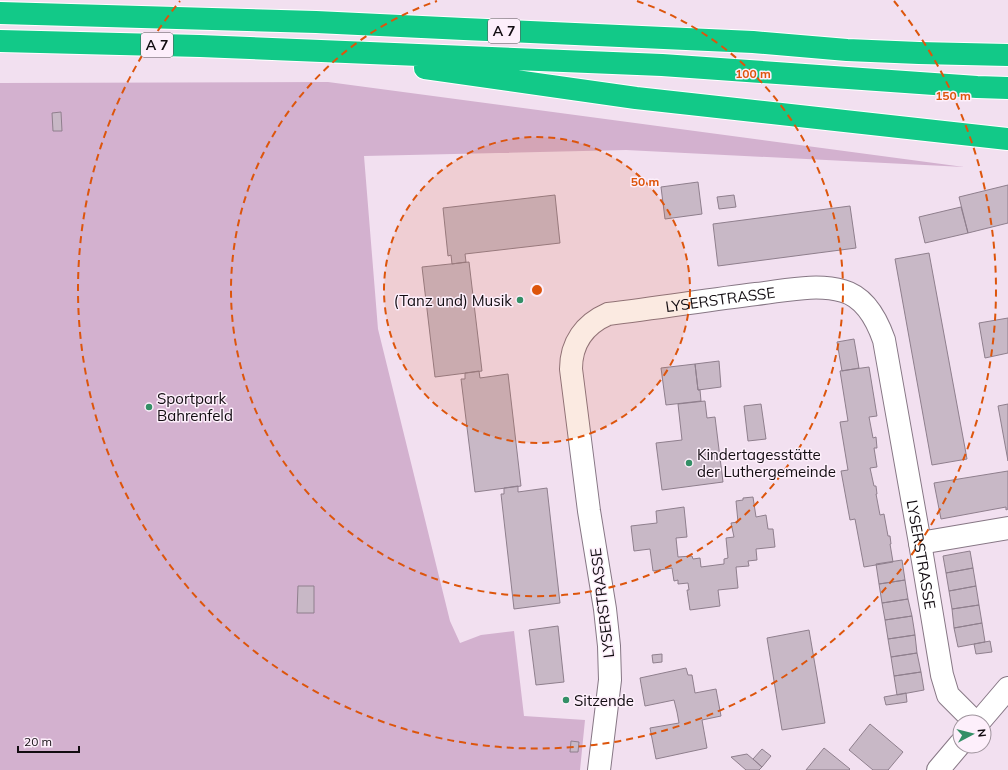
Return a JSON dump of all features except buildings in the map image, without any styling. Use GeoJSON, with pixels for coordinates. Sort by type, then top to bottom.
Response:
{"type":"FeatureCollection","features":[{"type":"Feature","properties":{"kind":"highway","name":"A 7"},"geometry":{"type":"LineString","coordinates":[[0,13],[316,22],[752,42],[847,50],[1008,55]]}},
{"type":"Feature","properties":{"kind":"highway","name":"A 7"},"geometry":{"type":"LineString","coordinates":[[0,41],[313,50],[662,66],[835,76],[956,86],[1008,88]]}},
{"type":"Feature","properties":{"kind":"highway"},"geometry":{"type":"LineString","coordinates":[[313,50],[636,98],[1008,139]]}},
{"type":"Feature","properties":{"kind":"street","name":"LYSERSTRASSE"},"geometry":{"type":"LineString","coordinates":[[599,770],[610,680],[609,646],[605,608],[589,511],[571,369],[571,358],[583,331],[594,322],[608,314],[817,287],[843,291],[852,295],[872,314],[879,325],[884,340],[942,676],[948,695],[967,714]]}},
{"type":"Feature","properties":{"kind":"street"},"geometry":{"type":"LineString","coordinates":[[920,544],[1008,528]]}},
{"type":"Feature","properties":{"kind":"street"},"geometry":{"type":"LineString","coordinates":[[986,714],[1008,688]]}},
{"type":"Feature","properties":{"kind":"street"},"geometry":{"type":"LineString","coordinates":[[938,770],[952,753]]}},
{"type":"Feature","properties":{"kind":"shaded area","name":"Sportpark Bahrenfeld"},"geometry":{"type":"Polygon","coordinates":[[[328,82],[964,167],[626,150],[364,156],[378,329],[450,621],[460,643],[481,635],[514,631],[524,716],[585,720],[580,770],[0,770],[0,83],[328,82]]]}},
{"type":"Feature","properties":{"kind":"place","name":"(Tanz und) Musik"},"geometry":{"type":"Point","coordinates":[520,300]}},
{"type":"Feature","properties":{"kind":"place","name":"Sportpark Bahrenfeld"},"geometry":{"type":"Point","coordinates":[149,407]}},
{"type":"Feature","properties":{"kind":"place","name":"Kindertagesstätte der Luthergemeinde"},"geometry":{"type":"Point","coordinates":[689,463]}},
{"type":"Feature","properties":{"kind":"place","name":"Sitzende"},"geometry":{"type":"Point","coordinates":[566,700]}}]}
